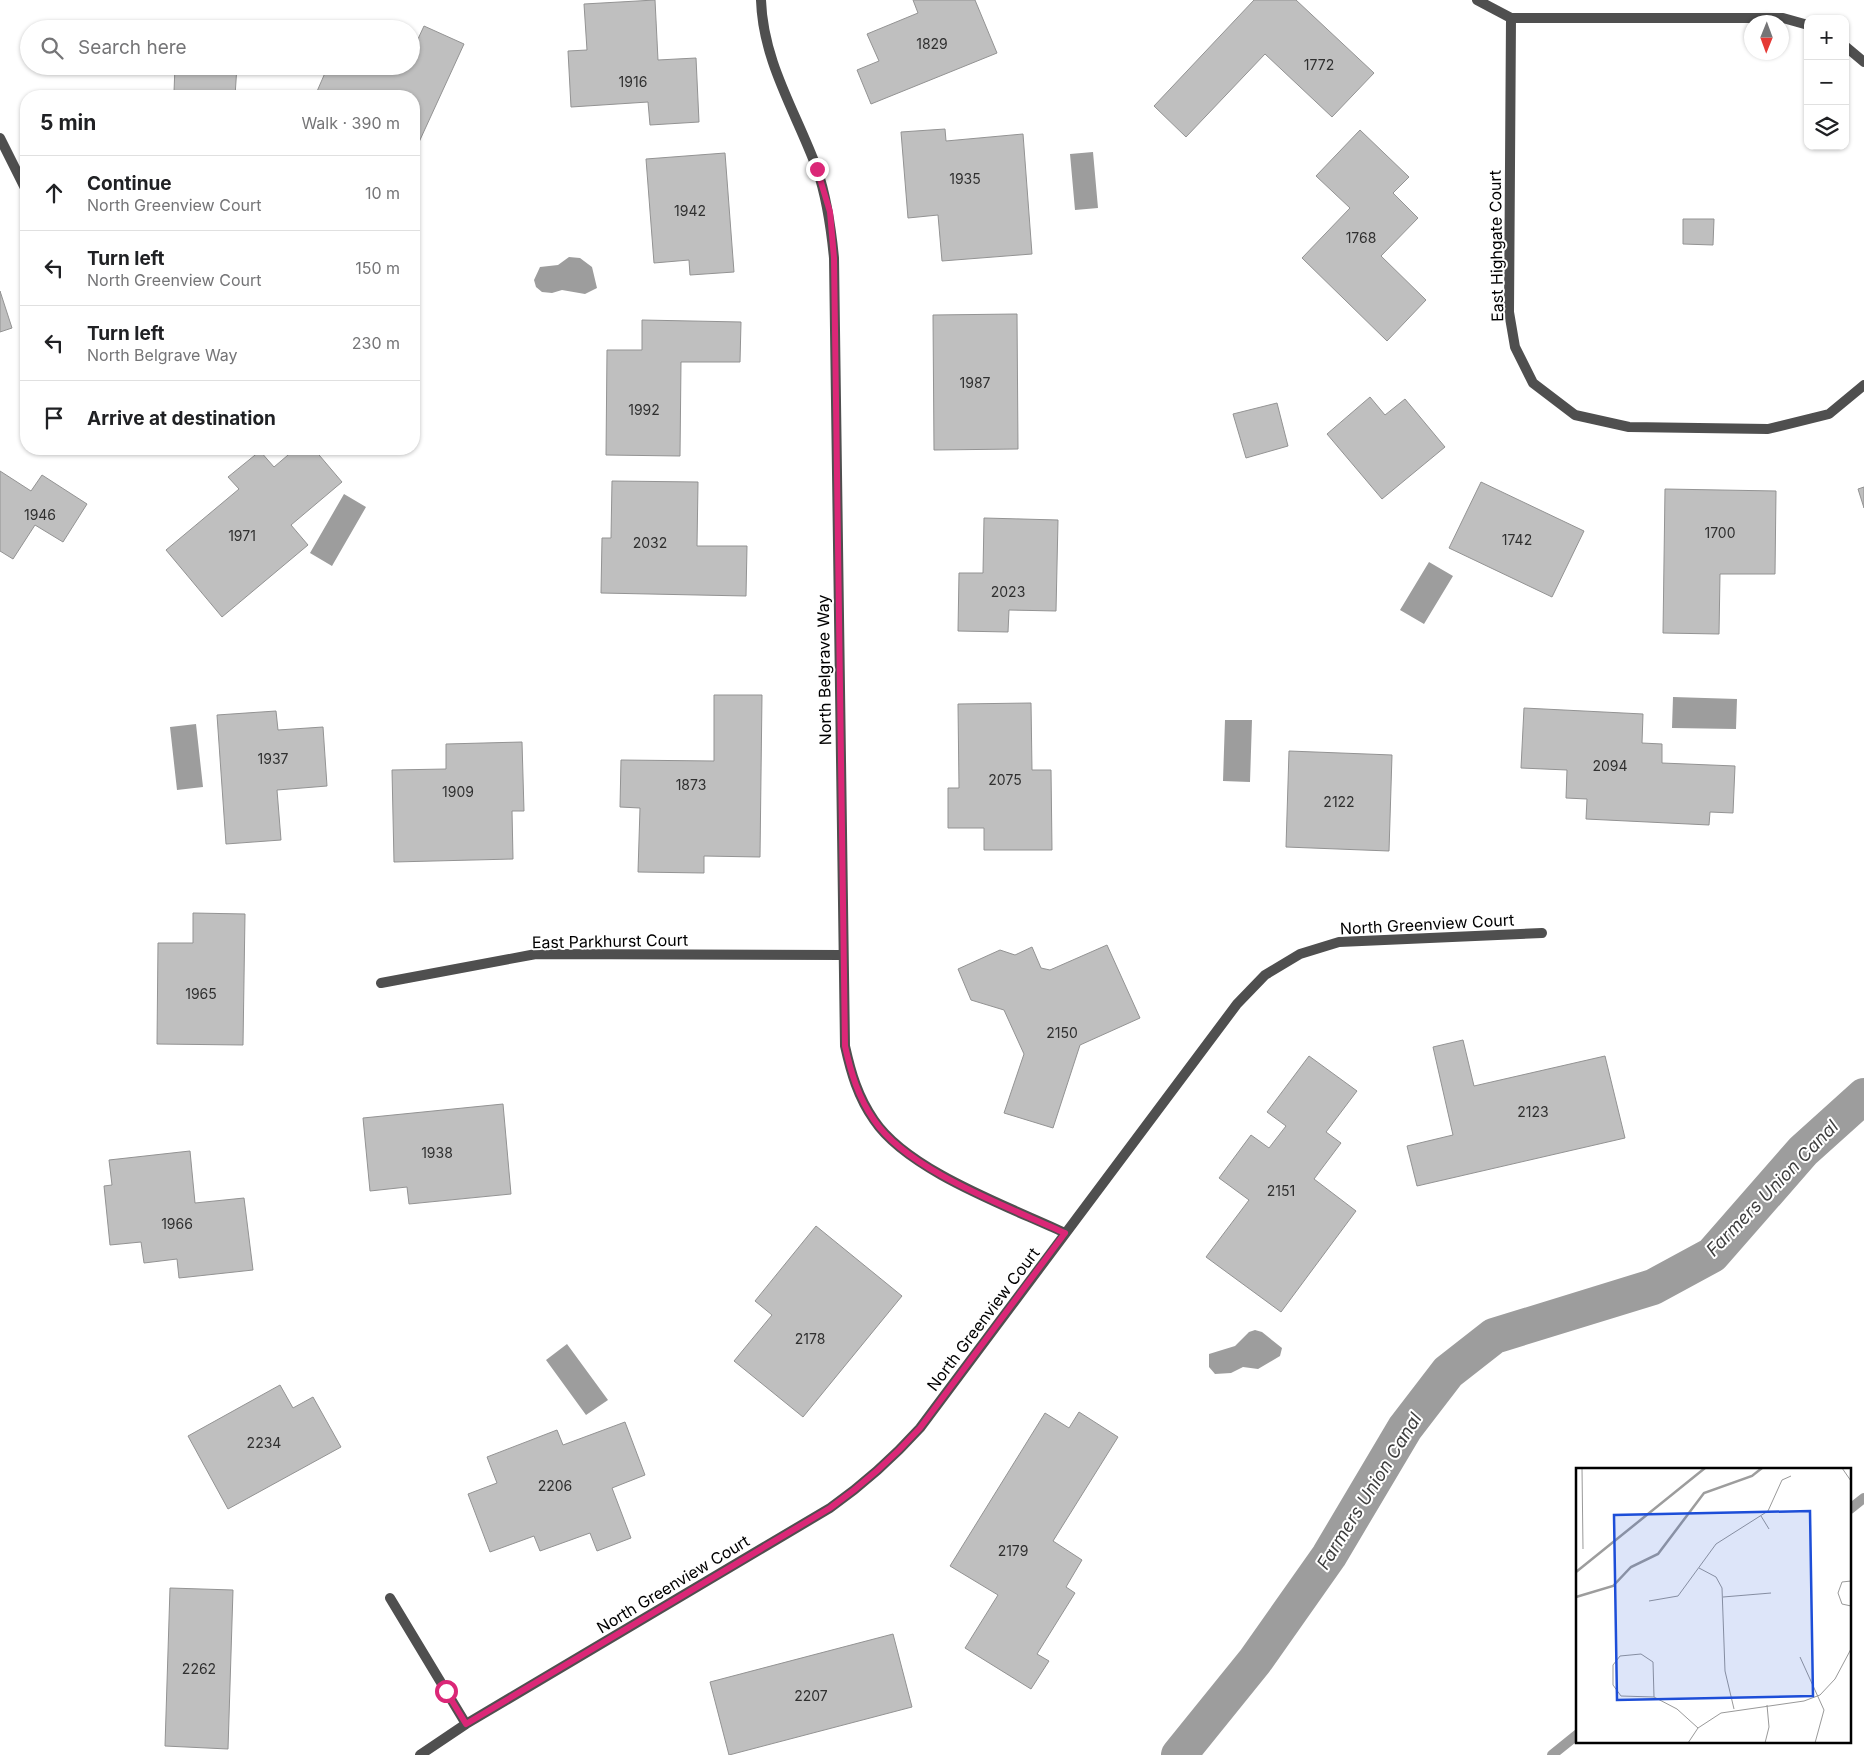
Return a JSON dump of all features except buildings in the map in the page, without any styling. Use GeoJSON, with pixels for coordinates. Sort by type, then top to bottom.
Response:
{"type":"FeatureCollection","features":[{"type":"Feature","properties":{"kind":"street","name":"North Belgrave Way"},"geometry":{"type":"LineString","coordinates":[[761,0],[766,45],[779,83],[817,169],[830,212],[834,258],[845,1046],[854,1086],[874,1121],[901,1150],[936,1172],[1065,1233]]}},
{"type":"Feature","properties":{"kind":"street"},"geometry":{"type":"LineString","coordinates":[[1477,0],[1511,18],[1783,18],[1804,24]]}},
{"type":"Feature","properties":{"kind":"street","name":"East Highgate Court"},"geometry":{"type":"LineString","coordinates":[[1511,18],[1509,312],[1515,347],[1533,383],[1574,415],[1629,427],[1768,429],[1828,414],[1864,385]]}},
{"type":"Feature","properties":{"kind":"street"},"geometry":{"type":"LineString","coordinates":[[1849,49],[1864,62]]}},
{"type":"Feature","properties":{"kind":"street"},"geometry":{"type":"LineString","coordinates":[[0,138],[20,178]]}},
{"type":"Feature","properties":{"kind":"street","name":"North Greenview Court"},"geometry":{"type":"LineString","coordinates":[[420,1755],[466,1724],[821,1513],[863,1486],[894,1458],[920,1428],[1237,1004],[1265,975],[1300,954],[1339,942],[1542,932]]}},
{"type":"Feature","properties":{"kind":"street","name":"East Parkhurst Court"},"geometry":{"type":"LineString","coordinates":[[381,983],[536,954],[843,955]]}},
{"type":"Feature","properties":{"kind":"street"},"geometry":{"type":"LineString","coordinates":[[390,1598],[466,1724]]}},
{"type":"Feature","properties":{"kind":"shaded area"},"geometry":{"type":"Polygon","coordinates":[[[1093,152],[1098,208],[1075,210],[1070,154],[1093,152]]]}},
{"type":"Feature","properties":{"kind":"shaded area"},"geometry":{"type":"Polygon","coordinates":[[[569,257],[580,258],[592,267],[597,288],[585,294],[562,290],[552,293],[542,292],[536,287],[534,280],[540,267],[558,265],[569,257]]]}},
{"type":"Feature","properties":{"kind":"shaded area"},"geometry":{"type":"Polygon","coordinates":[[[344,494],[366,507],[332,566],[310,553],[344,494]]]}},
{"type":"Feature","properties":{"kind":"shaded area"},"geometry":{"type":"Polygon","coordinates":[[[1429,562],[1453,576],[1424,624],[1400,610],[1429,562]]]}},
{"type":"Feature","properties":{"kind":"shaded area"},"geometry":{"type":"Polygon","coordinates":[[[1673,697],[1737,699],[1736,729],[1672,728],[1673,697]]]}},
{"type":"Feature","properties":{"kind":"shaded area"},"geometry":{"type":"Polygon","coordinates":[[[1225,720],[1252,720],[1250,782],[1223,781],[1225,720]]]}},
{"type":"Feature","properties":{"kind":"shaded area"},"geometry":{"type":"Polygon","coordinates":[[[196,724],[203,787],[177,790],[170,727],[196,724]]]}},
{"type":"Feature","properties":{"kind":"shaded area"},"geometry":{"type":"Polygon","coordinates":[[[1255,1330],[1262,1332],[1282,1348],[1280,1356],[1258,1369],[1243,1367],[1231,1373],[1215,1374],[1209,1367],[1209,1354],[1235,1346],[1249,1332],[1255,1330]]]}},
{"type":"Feature","properties":{"kind":"shaded area"},"geometry":{"type":"Polygon","coordinates":[[[567,1344],[608,1400],[586,1415],[546,1360],[567,1344]]]}},
{"type":"Feature","properties":{"kind":"waterway","name":"Farmers Union Canal"},"geometry":{"type":"LineString","coordinates":[[1179,1755],[1255,1661],[1329,1556],[1405,1428],[1448,1372],[1494,1336],[1653,1287],[1712,1255],[1803,1151],[1864,1096]]}},
{"type":"Feature","properties":{"kind":"waterway"},"geometry":{"type":"LineString","coordinates":[[1852,1507],[1864,1498]]}},
{"type":"Feature","properties":{"kind":"waterway"},"geometry":{"type":"LineString","coordinates":[[1552,1755],[1576,1736]]}},
{"type":"Feature","properties":{"kind":"route"},"geometry":{"type":"LineString","coordinates":[[446,1691],[466,1724],[830,1508],[863,1486],[894,1458],[920,1428],[1065,1233],[936,1172],[901,1150],[874,1121],[854,1086],[845,1046],[834,258],[830,212],[817,169]]}}]}
